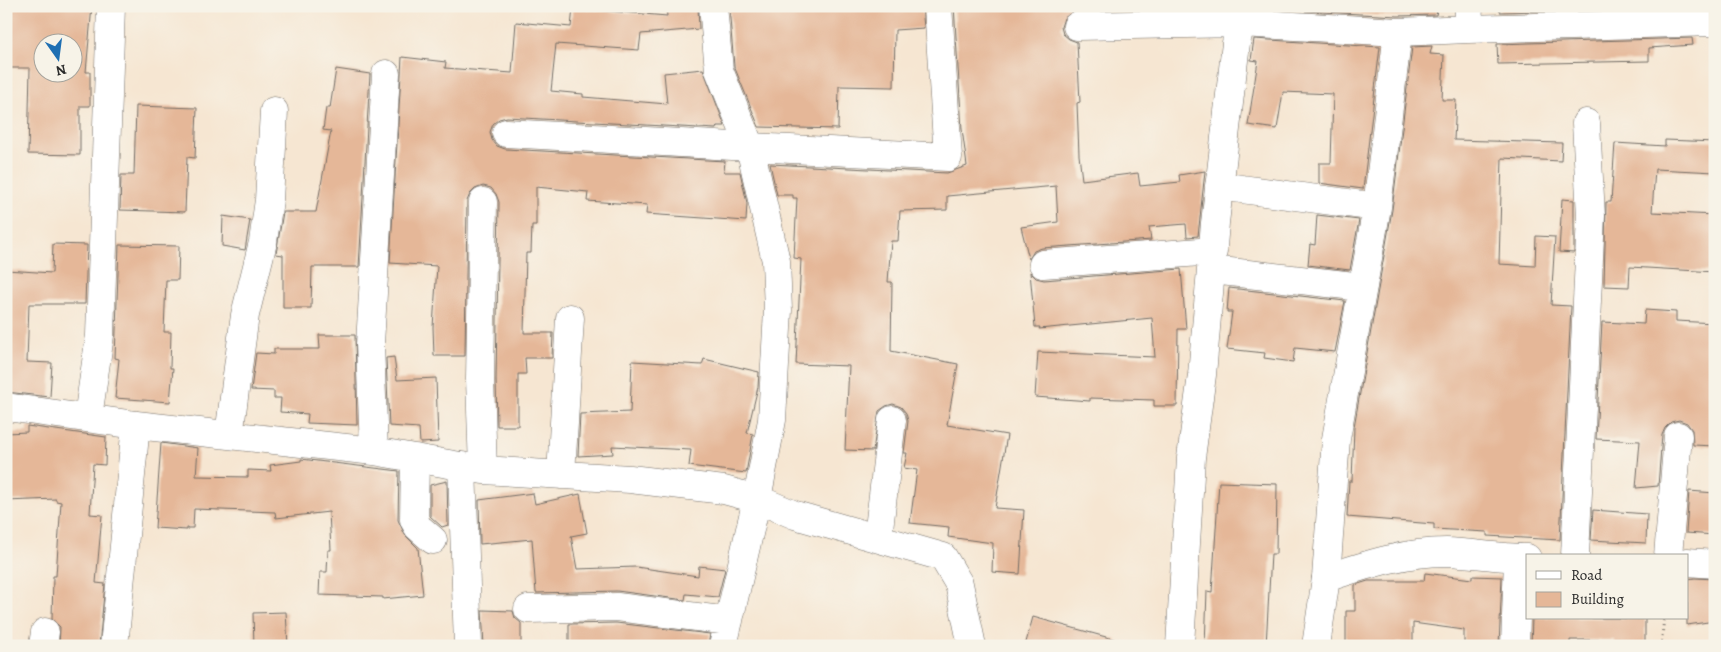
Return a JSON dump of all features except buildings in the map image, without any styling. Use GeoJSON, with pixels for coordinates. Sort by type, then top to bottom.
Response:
{"type":"FeatureCollection","features":[{"type":"Feature","properties":{"kind":"street"},"geometry":{"type":"LineString","coordinates":[[88,417],[100,335],[111,6]]}},
{"type":"Feature","properties":{"kind":"street"},"geometry":{"type":"LineString","coordinates":[[528,609],[617,607],[726,633],[757,499],[772,420],[778,310],[776,261],[750,147],[719,70],[713,6]]}},
{"type":"Feature","properties":{"kind":"street"},"geometry":{"type":"LineString","coordinates":[[506,133],[948,157],[938,6]]}},
{"type":"Feature","properties":{"kind":"street"},"geometry":{"type":"LineString","coordinates":[[1180,646],[1191,458],[1202,375],[1219,186],[1236,43],[1242,14]]}},
{"type":"Feature","properties":{"kind":"street"},"geometry":{"type":"LineString","coordinates":[[1077,26],[1242,14],[1398,32],[1468,18],[1715,22]]}},
{"type":"Feature","properties":{"kind":"street"},"geometry":{"type":"LineString","coordinates":[[1316,646],[1326,578],[1336,439],[1377,207],[1398,32]]}},
{"type":"Feature","properties":{"kind":"street"},"geometry":{"type":"LineString","coordinates":[[374,451],[370,344],[386,74]]}},
{"type":"Feature","properties":{"kind":"street"},"geometry":{"type":"LineString","coordinates":[[229,434],[245,315],[263,242],[269,200],[274,111]]}},
{"type":"Feature","properties":{"kind":"street"},"geometry":{"type":"LineString","coordinates":[[1576,554],[1591,216],[1586,123]]}},
{"type":"Feature","properties":{"kind":"street"},"geometry":{"type":"LineString","coordinates":[[1219,186],[1377,207]]}},
{"type":"Feature","properties":{"kind":"street"},"geometry":{"type":"LineString","coordinates":[[468,646],[473,468],[480,379],[483,202]]}},
{"type":"Feature","properties":{"kind":"street"},"geometry":{"type":"LineString","coordinates":[[1043,264],[1212,260],[1363,287]]}},
{"type":"Feature","properties":{"kind":"street"},"geometry":{"type":"LineString","coordinates":[[561,476],[570,318]]}},
{"type":"Feature","properties":{"kind":"street"},"geometry":{"type":"LineString","coordinates":[[6,407],[136,425],[374,451],[473,468],[668,483],[724,490],[757,499],[795,515],[943,557],[959,584],[972,646]]}},
{"type":"Feature","properties":{"kind":"street"},"geometry":{"type":"LineString","coordinates":[[878,537],[892,420]]}},
{"type":"Feature","properties":{"kind":"street"},"geometry":{"type":"LineString","coordinates":[[114,646],[136,425]]}},
{"type":"Feature","properties":{"kind":"street"},"geometry":{"type":"LineString","coordinates":[[1668,554],[1678,436]]}},
{"type":"Feature","properties":{"kind":"street"},"geometry":{"type":"LineString","coordinates":[[415,458],[414,520],[418,527],[432,540]]}},
{"type":"Feature","properties":{"kind":"street"},"geometry":{"type":"LineString","coordinates":[[1326,578],[1376,561],[1416,554],[1447,552],[1523,558],[1515,646]]}},
{"type":"Feature","properties":{"kind":"street"},"geometry":{"type":"LineString","coordinates":[[1688,562],[1715,564]]}},
{"type":"Feature","properties":{"kind":"path"},"geometry":{"type":"LineString","coordinates":[[1661,646],[1664,620]]}}]}
